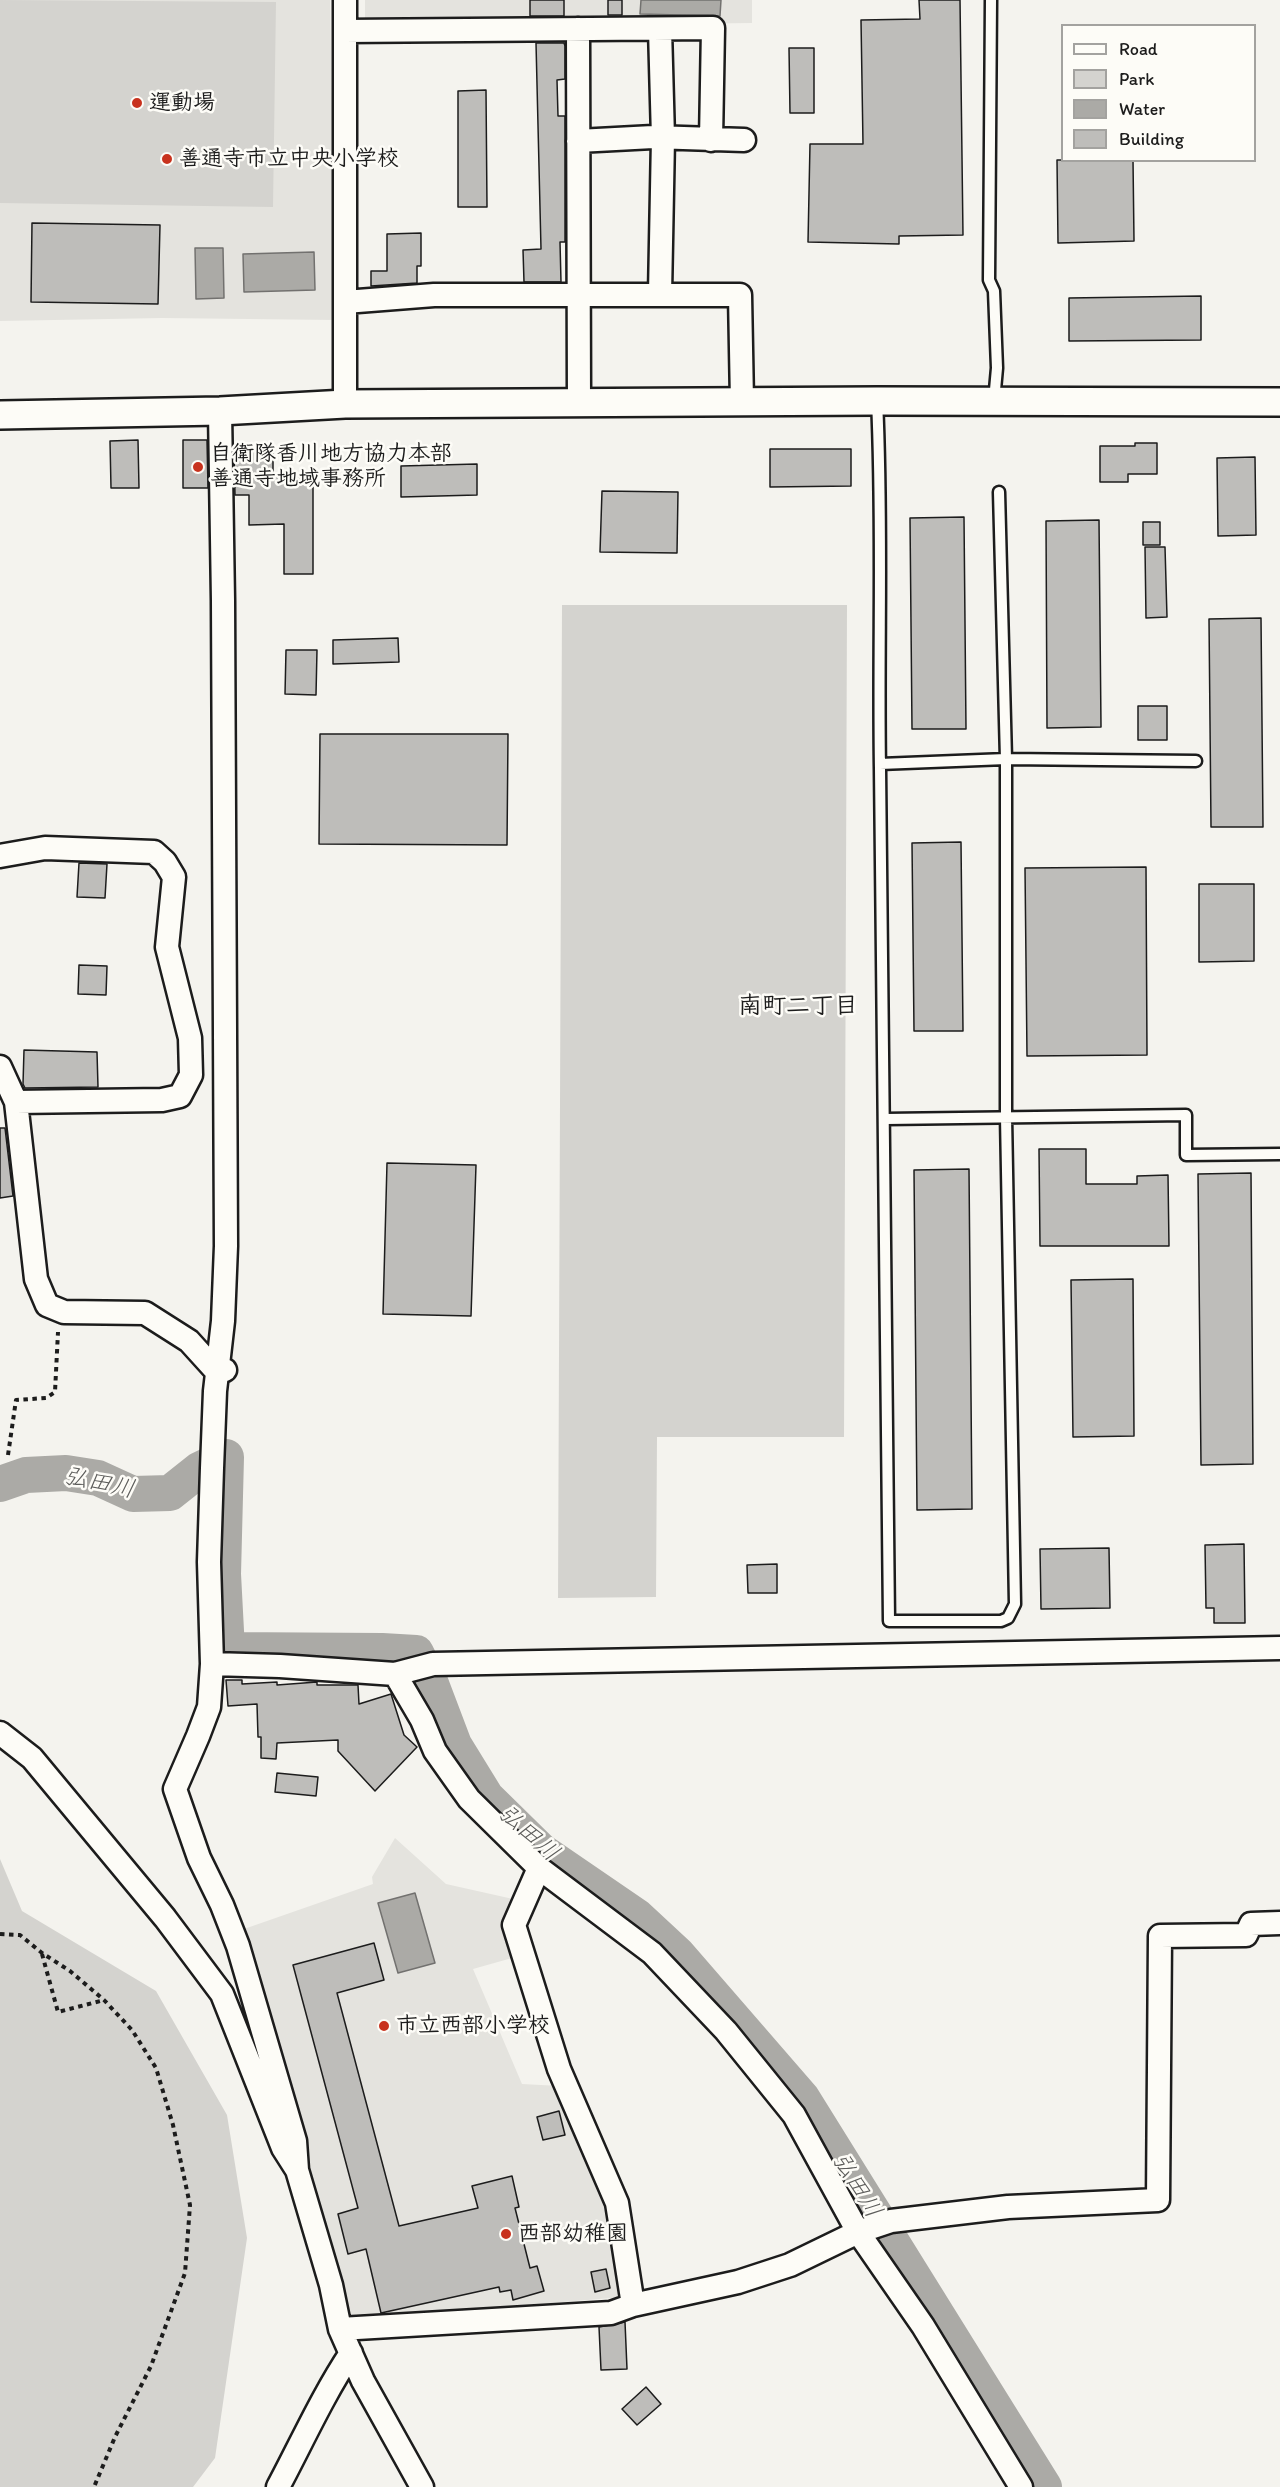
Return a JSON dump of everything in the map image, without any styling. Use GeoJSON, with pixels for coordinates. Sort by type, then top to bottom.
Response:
{"type":"FeatureCollection","features":[{"type":"Feature","properties":{"kind":"street"},"geometry":{"type":"LineString","coordinates":[[345,0],[345,404]]}},
{"type":"Feature","properties":{"kind":"street"},"geometry":{"type":"LineString","coordinates":[[660,28],[663,138],[660,294]]}},
{"type":"Feature","properties":{"kind":"street"},"geometry":{"type":"LineString","coordinates":[[345,32],[713,28],[711,140]]}},
{"type":"Feature","properties":{"kind":"street"},"geometry":{"type":"LineString","coordinates":[[578,29],[579,403]]}},
{"type":"Feature","properties":{"kind":"street"},"geometry":{"type":"LineString","coordinates":[[578,141],[663,138],[744,140]]}},
{"type":"Feature","properties":{"kind":"street"},"geometry":{"type":"LineString","coordinates":[[345,302],[434,295],[740,295],[742,402]]}},
{"type":"Feature","properties":{"kind":"street"},"geometry":{"type":"LineString","coordinates":[[0,415],[220,411],[345,404],[877,401],[1280,402]]}},
{"type":"Feature","properties":{"kind":"street"},"geometry":{"type":"LineString","coordinates":[[220,411],[226,1246],[223,1321],[226,1369],[208,1562],[212,1664],[208,1707],[175,1789],[199,1858],[222,1905],[238,1946],[295,2141],[297,2170],[331,2285],[340,2329],[374,2402],[422,2487]]}},
{"type":"Feature","properties":{"kind":"street"},"geometry":{"type":"LineString","coordinates":[[0,856],[45,848],[154,852],[165,862],[174,877],[167,947],[190,1038],[191,1075],[180,1096],[162,1100],[16,1102]]}},
{"type":"Feature","properties":{"kind":"street"},"geometry":{"type":"LineString","coordinates":[[0,1067],[16,1102],[36,1279],[47,1305],[64,1312],[145,1313],[189,1341],[226,1369]]}},
{"type":"Feature","properties":{"kind":"street"},"geometry":{"type":"LineString","coordinates":[[212,1664],[401,1673],[433,1664],[1280,1648]]}},
{"type":"Feature","properties":{"kind":"street"},"geometry":{"type":"LineString","coordinates":[[401,1673],[435,1751],[462,1789],[539,1868],[652,1953],[726,2031],[794,2115],[1021,2487]]}},
{"type":"Feature","properties":{"kind":"street"},"geometry":{"type":"LineString","coordinates":[[0,1733],[32,1758],[165,1918],[222,1994],[283,2148],[297,2170]]}},
{"type":"Feature","properties":{"kind":"street"},"geometry":{"type":"LineString","coordinates":[[539,1868],[514,1924],[559,2069],[617,2203],[633,2305]]}},
{"type":"Feature","properties":{"kind":"street"},"geometry":{"type":"LineString","coordinates":[[340,2329],[611,2313],[633,2305],[749,2279],[790,2265],[864,2230],[891,2221],[1008,2207],[1158,2200],[1160,1936],[1246,1935],[1251,1924],[1280,1923]]}},
{"type":"Feature","properties":{"kind":"street"},"geometry":{"type":"LineString","coordinates":[[278,2487],[316,2415],[326,2390],[351,2353]]}},
{"type":"Feature","properties":{"kind":"lane"},"geometry":{"type":"LineString","coordinates":[[991,0],[989,280],[994,291],[998,368],[994,401]]}},
{"type":"Feature","properties":{"kind":"lane"},"geometry":{"type":"LineString","coordinates":[[877,401],[881,582],[880,764],[886,1119],[889,1621],[1001,1621],[1008,1618],[1015,1604],[1006,1117],[1006,759],[999,492]]}},
{"type":"Feature","properties":{"kind":"lane"},"geometry":{"type":"LineString","coordinates":[[880,764],[1006,759],[1196,761]]}},
{"type":"Feature","properties":{"kind":"lane"},"geometry":{"type":"LineString","coordinates":[[886,1119],[1186,1115],[1186,1155],[1280,1154]]}},
{"type":"Feature","properties":{"kind":"path"},"geometry":{"type":"LineString","coordinates":[[8,1455],[16,1400],[46,1398],[55,1392],[59,1310]]}},
{"type":"Feature","properties":{"kind":"path"},"geometry":{"type":"LineString","coordinates":[[0,1934],[20,1935],[70,1971],[104,2000],[132,2030],[156,2068],[173,2125],[190,2205],[184,2273],[181,2282],[151,2366],[115,2437],[94,2487]]}},
{"type":"Feature","properties":{"kind":"path"},"geometry":{"type":"LineString","coordinates":[[42,1953],[58,2012],[104,2000]]}},
{"type":"Feature","properties":{"kind":"shaded area","name":"善通寺市立中央小学校"},"geometry":{"type":"Polygon","coordinates":[[[0,0],[330,0],[336,320],[162,318],[0,321],[0,0]]]}},
{"type":"Feature","properties":{"kind":"shaded area"},"geometry":{"type":"Polygon","coordinates":[[[365,0],[752,0],[752,23],[365,28],[365,0]]]}},
{"type":"Feature","properties":{"kind":"shaded area","name":"市立西部小学校"},"geometry":{"type":"Polygon","coordinates":[[[395,1838],[446,1884],[513,1899],[502,1920],[512,1958],[473,1969],[522,2084],[560,2086],[609,2205],[623,2297],[349,2320],[244,1929],[373,1884],[372,1877],[395,1838]]]}},
{"type":"Feature","properties":{"kind":"green space","name":"運動場"},"geometry":{"type":"Polygon","coordinates":[[[0,0],[276,2],[273,207],[0,203],[0,0]]]}},
{"type":"Feature","properties":{"kind":"green space"},"geometry":{"type":"Polygon","coordinates":[[[562,605],[847,605],[844,1437],[657,1437],[656,1597],[558,1598],[562,605]]]}},
{"type":"Feature","properties":{"kind":"green space"},"geometry":{"type":"Polygon","coordinates":[[[0,1859],[22,1911],[156,1991],[227,2115],[247,2238],[215,2458],[193,2487],[0,2487],[0,1859]]]}},
{"type":"Feature","properties":{"kind":"water"},"geometry":{"type":"Polygon","coordinates":[[[641,0],[721,0],[720,16],[640,14],[641,0]]]}},
{"type":"Feature","properties":{"kind":"water"},"geometry":{"type":"Polygon","coordinates":[[[195,248],[223,248],[224,298],[196,299],[195,248]]]}},
{"type":"Feature","properties":{"kind":"water"},"geometry":{"type":"Polygon","coordinates":[[[314,252],[315,290],[244,292],[243,254],[314,252]]]}},
{"type":"Feature","properties":{"kind":"water"},"geometry":{"type":"Polygon","coordinates":[[[415,1893],[435,1963],[398,1973],[378,1903],[415,1893]]]}},
{"type":"Feature","properties":{"kind":"building"},"geometry":{"type":"Polygon","coordinates":[[[530,0],[564,0],[564,16],[530,16],[530,0]]]}},
{"type":"Feature","properties":{"kind":"building"},"geometry":{"type":"Polygon","coordinates":[[[608,0],[622,0],[622,15],[608,15],[608,0]]]}},
{"type":"Feature","properties":{"kind":"building"},"geometry":{"type":"Polygon","coordinates":[[[919,0],[960,0],[963,235],[899,236],[899,244],[808,242],[810,144],[863,144],[861,20],[920,19],[919,0]]]}},
{"type":"Feature","properties":{"kind":"building"},"geometry":{"type":"Polygon","coordinates":[[[536,43],[564,43],[565,46],[565,79],[557,80],[558,116],[565,116],[565,242],[560,242],[561,282],[524,282],[523,250],[541,249],[536,43]]]}},
{"type":"Feature","properties":{"kind":"building"},"geometry":{"type":"Polygon","coordinates":[[[789,48],[814,48],[814,113],[790,113],[789,48]]]}},
{"type":"Feature","properties":{"kind":"building"},"geometry":{"type":"Polygon","coordinates":[[[486,90],[487,207],[458,207],[458,91],[486,90]]]}},
{"type":"Feature","properties":{"kind":"building"},"geometry":{"type":"Polygon","coordinates":[[[1057,160],[1061,162],[1133,162],[1134,241],[1058,243],[1057,160]]]}},
{"type":"Feature","properties":{"kind":"building"},"geometry":{"type":"Polygon","coordinates":[[[32,223],[160,225],[158,304],[31,302],[32,223]]]}},
{"type":"Feature","properties":{"kind":"building"},"geometry":{"type":"Polygon","coordinates":[[[421,233],[421,266],[417,266],[417,283],[371,286],[371,271],[387,271],[387,234],[421,233]]]}},
{"type":"Feature","properties":{"kind":"building"},"geometry":{"type":"Polygon","coordinates":[[[1201,296],[1201,340],[1069,341],[1069,298],[1201,296]]]}},
{"type":"Feature","properties":{"kind":"building"},"geometry":{"type":"Polygon","coordinates":[[[138,440],[139,488],[111,488],[110,441],[138,440]]]}},
{"type":"Feature","properties":{"kind":"building"},"geometry":{"type":"Polygon","coordinates":[[[183,440],[207,440],[208,488],[183,488],[183,440]]]}},
{"type":"Feature","properties":{"kind":"building"},"geometry":{"type":"Polygon","coordinates":[[[1135,443],[1157,443],[1157,474],[1128,474],[1128,482],[1100,482],[1100,446],[1135,446],[1135,443]]]}},
{"type":"Feature","properties":{"kind":"building"},"geometry":{"type":"Polygon","coordinates":[[[770,449],[851,449],[851,486],[770,487],[770,449]]]}},
{"type":"Feature","properties":{"kind":"building"},"geometry":{"type":"Polygon","coordinates":[[[273,450],[273,474],[313,474],[313,574],[284,574],[284,524],[249,525],[249,495],[235,495],[234,451],[273,450]]]}},
{"type":"Feature","properties":{"kind":"building"},"geometry":{"type":"Polygon","coordinates":[[[1255,457],[1256,535],[1218,536],[1217,458],[1255,457]]]}},
{"type":"Feature","properties":{"kind":"building"},"geometry":{"type":"Polygon","coordinates":[[[477,464],[477,495],[401,497],[401,466],[477,464]]]}},
{"type":"Feature","properties":{"kind":"building"},"geometry":{"type":"Polygon","coordinates":[[[602,491],[678,492],[677,553],[600,552],[602,491]]]}},
{"type":"Feature","properties":{"kind":"building"},"geometry":{"type":"Polygon","coordinates":[[[964,517],[966,729],[912,729],[910,518],[964,517]]]}},
{"type":"Feature","properties":{"kind":"building"},"geometry":{"type":"Polygon","coordinates":[[[1099,520],[1101,727],[1047,728],[1046,521],[1099,520]]]}},
{"type":"Feature","properties":{"kind":"building"},"geometry":{"type":"Polygon","coordinates":[[[1143,522],[1160,522],[1160,545],[1143,545],[1143,522]]]}},
{"type":"Feature","properties":{"kind":"building"},"geometry":{"type":"Polygon","coordinates":[[[1145,547],[1165,547],[1167,617],[1146,618],[1145,547]]]}},
{"type":"Feature","properties":{"kind":"building"},"geometry":{"type":"Polygon","coordinates":[[[1261,618],[1263,827],[1211,827],[1209,619],[1261,618]]]}},
{"type":"Feature","properties":{"kind":"building"},"geometry":{"type":"Polygon","coordinates":[[[398,638],[399,662],[333,664],[333,640],[398,638]]]}},
{"type":"Feature","properties":{"kind":"building"},"geometry":{"type":"Polygon","coordinates":[[[286,650],[317,650],[316,695],[285,694],[286,650]]]}},
{"type":"Feature","properties":{"kind":"building"},"geometry":{"type":"Polygon","coordinates":[[[1138,706],[1167,706],[1167,740],[1138,740],[1138,706]]]}},
{"type":"Feature","properties":{"kind":"building"},"geometry":{"type":"Polygon","coordinates":[[[320,734],[508,734],[507,845],[319,844],[320,734]]]}},
{"type":"Feature","properties":{"kind":"building"},"geometry":{"type":"Polygon","coordinates":[[[961,842],[963,1031],[914,1031],[912,843],[961,842]]]}},
{"type":"Feature","properties":{"kind":"building"},"geometry":{"type":"Polygon","coordinates":[[[79,863],[107,864],[105,898],[77,897],[79,863]]]}},
{"type":"Feature","properties":{"kind":"building"},"geometry":{"type":"Polygon","coordinates":[[[1146,867],[1147,1055],[1027,1056],[1025,868],[1146,867]]]}},
{"type":"Feature","properties":{"kind":"building"},"geometry":{"type":"Polygon","coordinates":[[[1199,884],[1254,884],[1254,961],[1199,962],[1199,884]]]}},
{"type":"Feature","properties":{"kind":"building"},"geometry":{"type":"Polygon","coordinates":[[[79,965],[107,966],[106,995],[78,994],[79,965]]]}},
{"type":"Feature","properties":{"kind":"building"},"geometry":{"type":"Polygon","coordinates":[[[24,1050],[97,1052],[98,1087],[25,1088],[23,1084],[24,1050]]]}},
{"type":"Feature","properties":{"kind":"building"},"geometry":{"type":"Polygon","coordinates":[[[0,1128],[5,1128],[13,1196],[0,1198],[0,1128]]]}},
{"type":"Feature","properties":{"kind":"building"},"geometry":{"type":"Polygon","coordinates":[[[1039,1149],[1086,1149],[1086,1184],[1137,1184],[1137,1176],[1168,1175],[1169,1246],[1040,1246],[1039,1149]]]}},
{"type":"Feature","properties":{"kind":"building"},"geometry":{"type":"Polygon","coordinates":[[[387,1163],[476,1165],[471,1316],[383,1314],[387,1163]]]}},
{"type":"Feature","properties":{"kind":"building"},"geometry":{"type":"Polygon","coordinates":[[[969,1169],[972,1509],[917,1510],[914,1170],[969,1169]]]}},
{"type":"Feature","properties":{"kind":"building"},"geometry":{"type":"Polygon","coordinates":[[[1251,1173],[1253,1464],[1201,1465],[1198,1174],[1251,1173]]]}},
{"type":"Feature","properties":{"kind":"building"},"geometry":{"type":"Polygon","coordinates":[[[1133,1279],[1134,1436],[1073,1437],[1071,1280],[1133,1279]]]}},
{"type":"Feature","properties":{"kind":"building"},"geometry":{"type":"Polygon","coordinates":[[[1244,1544],[1245,1623],[1214,1623],[1214,1608],[1206,1608],[1205,1545],[1244,1544]]]}},
{"type":"Feature","properties":{"kind":"building"},"geometry":{"type":"Polygon","coordinates":[[[1109,1548],[1110,1608],[1041,1609],[1040,1549],[1109,1548]]]}},
{"type":"Feature","properties":{"kind":"building"},"geometry":{"type":"Polygon","coordinates":[[[777,1564],[777,1593],[748,1593],[747,1565],[777,1564]]]}},
{"type":"Feature","properties":{"kind":"building"},"geometry":{"type":"Polygon","coordinates":[[[226,1680],[242,1680],[242,1684],[277,1682],[277,1685],[317,1682],[317,1685],[358,1685],[359,1704],[391,1694],[404,1735],[417,1747],[375,1791],[338,1751],[338,1740],[277,1743],[276,1759],[261,1758],[257,1704],[228,1706],[226,1680]]]}},
{"type":"Feature","properties":{"kind":"building"},"geometry":{"type":"Polygon","coordinates":[[[277,1773],[318,1777],[316,1796],[275,1792],[277,1773]]]}},
{"type":"Feature","properties":{"kind":"building"},"geometry":{"type":"Polygon","coordinates":[[[374,1943],[384,1980],[337,1993],[399,2226],[478,2208],[472,2186],[512,2176],[519,2207],[515,2208],[530,2268],[537,2266],[544,2291],[513,2300],[511,2290],[500,2292],[499,2287],[381,2313],[366,2249],[348,2254],[338,2214],[358,2208],[293,1965],[374,1943]]]}},
{"type":"Feature","properties":{"kind":"building"},"geometry":{"type":"Polygon","coordinates":[[[559,2111],[565,2135],[543,2140],[537,2117],[559,2111]]]}},
{"type":"Feature","properties":{"kind":"building"},"geometry":{"type":"Polygon","coordinates":[[[606,2269],[610,2288],[595,2292],[591,2272],[606,2269]]]}},
{"type":"Feature","properties":{"kind":"building"},"geometry":{"type":"Polygon","coordinates":[[[625,2322],[627,2369],[601,2370],[599,2327],[625,2322]]]}},
{"type":"Feature","properties":{"kind":"building"},"geometry":{"type":"Polygon","coordinates":[[[646,2387],[661,2404],[637,2425],[622,2409],[646,2387]]]}},
{"type":"Feature","properties":{"kind":"waterway","name":"弘田川"},"geometry":{"type":"LineString","coordinates":[[0,1484],[26,1475],[66,1473],[98,1478],[133,1494],[170,1493],[199,1470],[226,1457],[223,1574],[227,1650],[416,1653],[429,1679],[454,1745],[486,1797],[541,1851],[636,1916],[678,1955],[802,2098],[1044,2487]]}},
{"type":"Feature","properties":{"kind":"place","name":"運動場"},"geometry":{"type":"Point","coordinates":[137,103]}},
{"type":"Feature","properties":{"kind":"place","name":"善通寺市立中央小学校"},"geometry":{"type":"Point","coordinates":[167,159]}},
{"type":"Feature","properties":{"kind":"place","name":"自衛隊香川地方協力本部 善通寺地域事務所"},"geometry":{"type":"Point","coordinates":[198,467]}},
{"type":"Feature","properties":{"kind":"place","name":"市立西部小学校"},"geometry":{"type":"Point","coordinates":[384,2026]}},
{"type":"Feature","properties":{"kind":"place","name":"西部幼稚園"},"geometry":{"type":"Point","coordinates":[506,2234]}},
{"type":"Feature","properties":{"kind":"district","name":"南町二丁目"},"geometry":{"type":"Point","coordinates":[798,1007]}}]}
